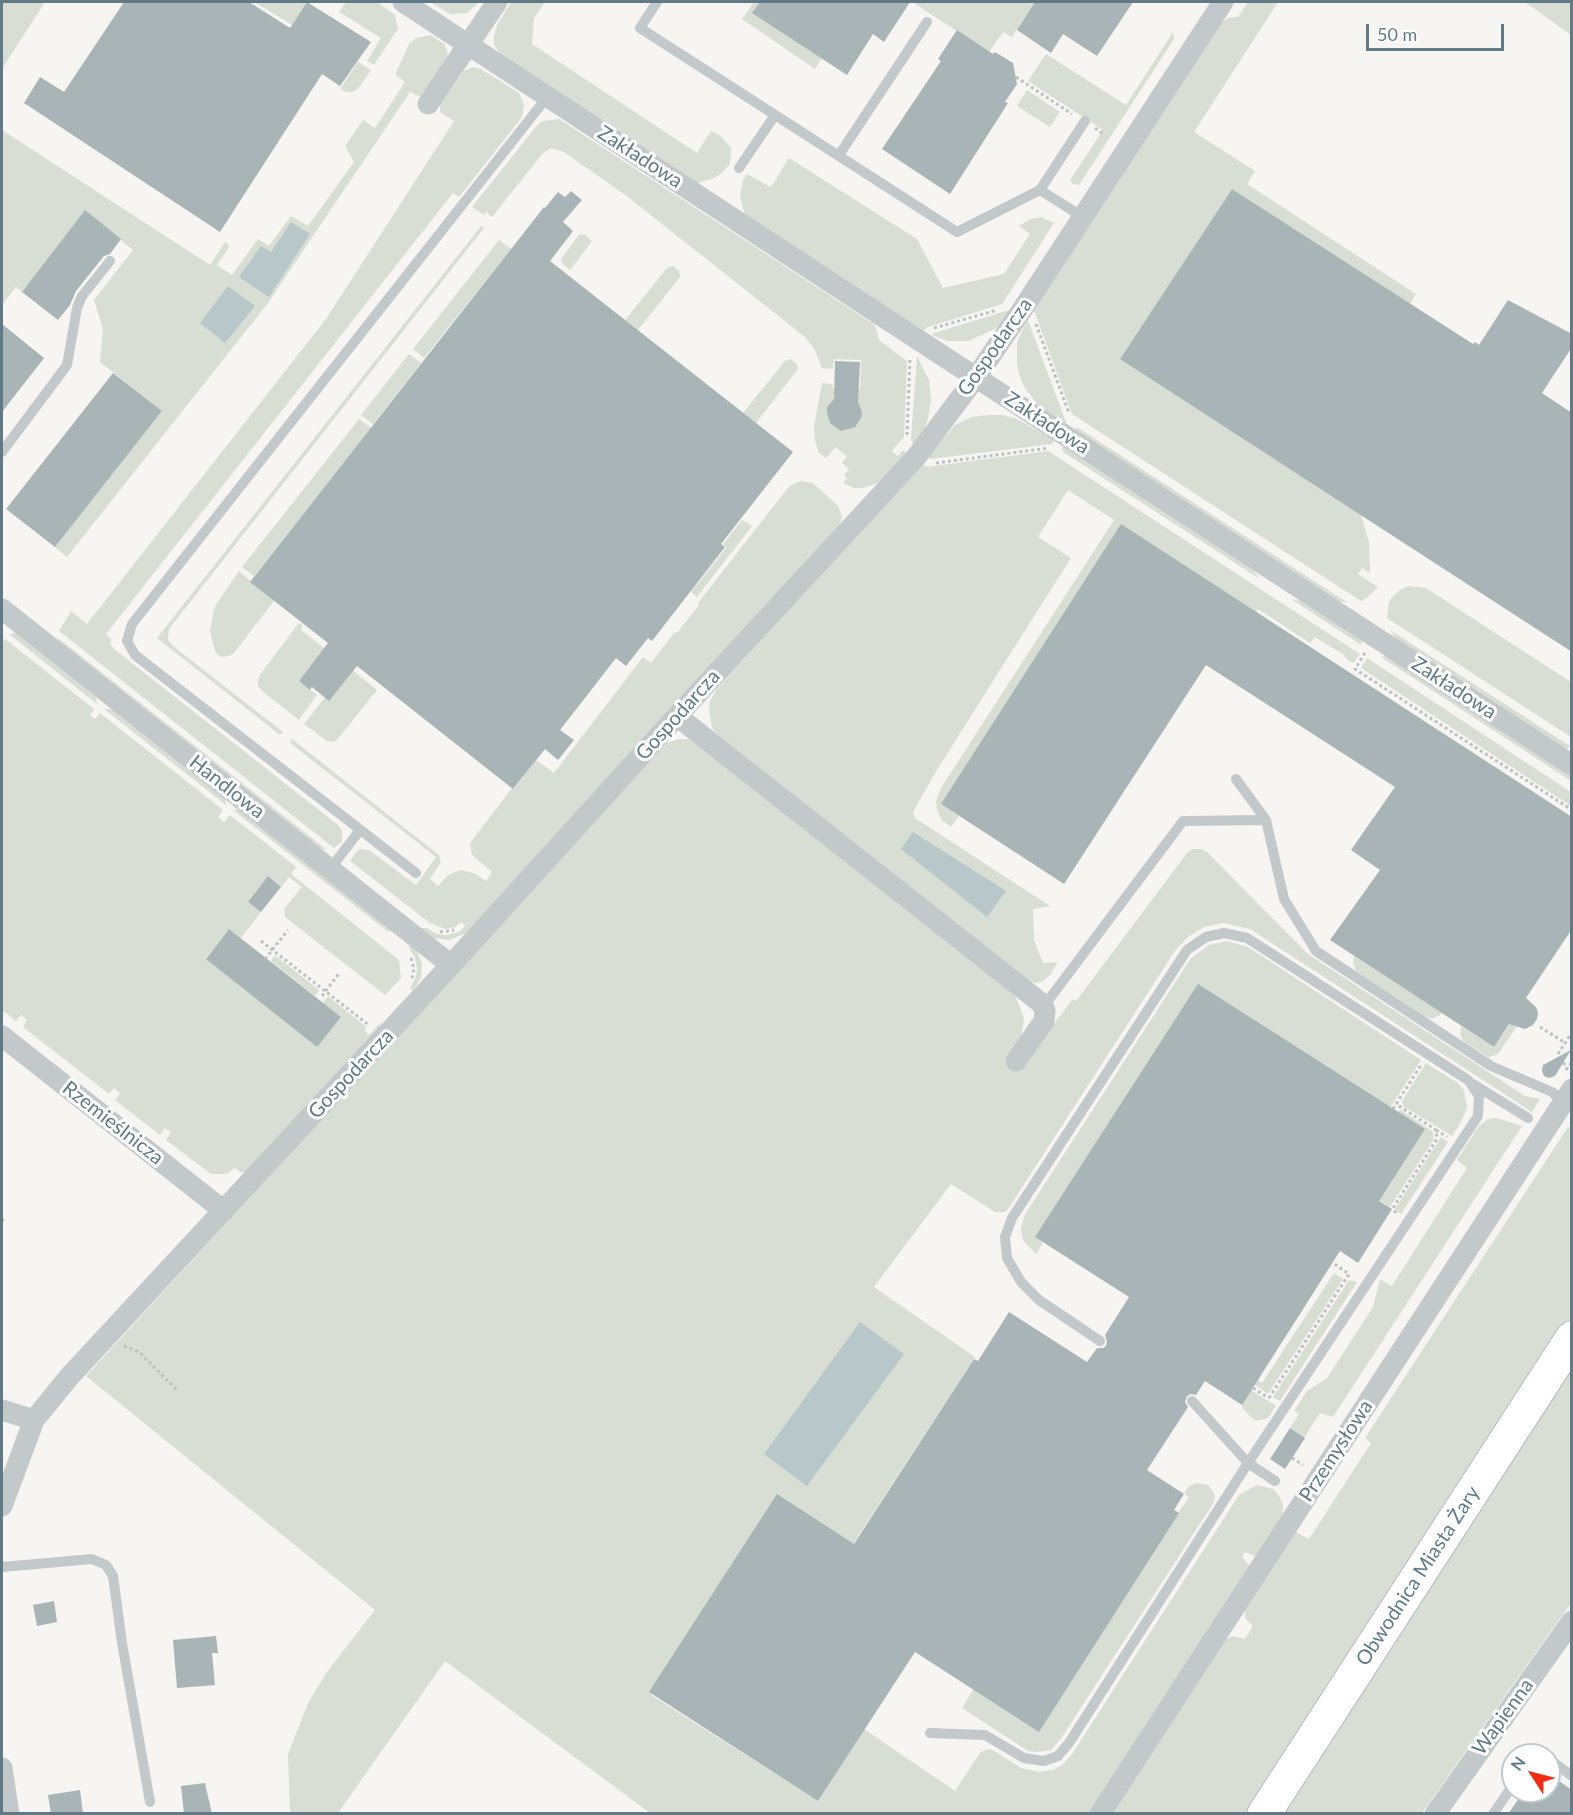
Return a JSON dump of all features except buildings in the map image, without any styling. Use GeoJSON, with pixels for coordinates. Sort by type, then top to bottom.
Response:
{"type":"FeatureCollection","features":[{"type":"Feature","properties":{"kind":"main road","name":"Obwodnica Miasta Żary"},"geometry":{"type":"LineString","coordinates":[[1264,1814],[1572,1338]]}},
{"type":"Feature","properties":{"kind":"street","name":"Zakładowa"},"geometry":{"type":"LineString","coordinates":[[403,2],[1572,765]]}},
{"type":"Feature","properties":{"kind":"street"},"geometry":{"type":"LineString","coordinates":[[428,104],[497,2]]}},
{"type":"Feature","properties":{"kind":"street","name":"Gospodarcza"},"geometry":{"type":"LineString","coordinates":[[2,1506],[34,1420],[69,1377],[451,965],[917,456],[1022,310],[1223,2]]}},
{"type":"Feature","properties":{"kind":"street","name":"Handlowa"},"geometry":{"type":"LineString","coordinates":[[2,609],[451,965]]}},
{"type":"Feature","properties":{"kind":"street"},"geometry":{"type":"LineString","coordinates":[[677,716],[1044,1006],[1044,1021],[1016,1061]]}},
{"type":"Feature","properties":{"kind":"street","name":"Rzemieślnicza"},"geometry":{"type":"LineString","coordinates":[[2,1036],[224,1211]]}},
{"type":"Feature","properties":{"kind":"street","name":"Przemysłowa"},"geometry":{"type":"LineString","coordinates":[[1100,1814],[1568,1095]]}},
{"type":"Feature","properties":{"kind":"street"},"geometry":{"type":"LineString","coordinates":[[2,1410],[34,1420]]}},
{"type":"Feature","properties":{"kind":"street","name":"Wapienna"},"geometry":{"type":"LineString","coordinates":[[1435,1814],[1572,1621]]}},
{"type":"Feature","properties":{"kind":"street"},"geometry":{"type":"LineString","coordinates":[[2,1768],[9,1814]]}},
{"type":"Feature","properties":{"kind":"lane"},"geometry":{"type":"LineString","coordinates":[[657,2],[640,27],[957,232],[1040,190],[1085,122]]}},
{"type":"Feature","properties":{"kind":"lane"},"geometry":{"type":"LineString","coordinates":[[839,155],[927,22]]}},
{"type":"Feature","properties":{"kind":"lane"},"geometry":{"type":"LineString","coordinates":[[416,873],[135,655],[127,641],[132,624],[548,96]]}},
{"type":"Feature","properties":{"kind":"lane"},"geometry":{"type":"LineString","coordinates":[[739,168],[775,114]]}},
{"type":"Feature","properties":{"kind":"lane"},"geometry":{"type":"LineString","coordinates":[[1040,190],[1083,217]]}},
{"type":"Feature","properties":{"kind":"lane"},"geometry":{"type":"LineString","coordinates":[[2,452],[67,365],[77,308],[82,296],[110,261]]}},
{"type":"Feature","properties":{"kind":"lane"},"geometry":{"type":"LineString","coordinates":[[1236,779],[1266,820],[1284,899],[1316,951],[1491,1066],[1551,1092],[1568,1095]]}},
{"type":"Feature","properties":{"kind":"lane"},"geometry":{"type":"LineString","coordinates":[[1044,1006],[1183,821],[1266,820]]}},
{"type":"Feature","properties":{"kind":"lane"},"geometry":{"type":"LineString","coordinates":[[330,869],[360,830]]}},
{"type":"Feature","properties":{"kind":"lane"},"geometry":{"type":"LineString","coordinates":[[1100,1341],[1040,1300],[1021,1282],[1007,1258],[1005,1237],[1018,1208],[1187,950],[1206,937],[1224,933],[1247,938],[1528,1118]]}},
{"type":"Feature","properties":{"kind":"lane"},"geometry":{"type":"LineString","coordinates":[[930,1733],[985,1734],[1024,1758],[1044,1761],[1058,1756],[1069,1743],[1248,1463],[1478,1116],[1479,1096],[1468,1080]]}},
{"type":"Feature","properties":{"kind":"lane"},"geometry":{"type":"LineString","coordinates":[[1192,1401],[1248,1463],[1275,1481]]}},
{"type":"Feature","properties":{"kind":"lane"},"geometry":{"type":"LineString","coordinates":[[2,1567],[92,1559],[106,1565],[113,1576],[122,1643],[150,1802]]}},
{"type":"Feature","properties":{"kind":"path"},"geometry":{"type":"LineString","coordinates":[[1016,77],[1102,132]]}},
{"type":"Feature","properties":{"kind":"path"},"geometry":{"type":"LineString","coordinates":[[1055,451],[1048,448],[928,464],[903,446],[906,441],[910,357],[928,329],[1002,309],[1009,302],[1033,316],[1071,417]]}},
{"type":"Feature","properties":{"kind":"path"},"geometry":{"type":"LineString","coordinates":[[1367,654],[1366,652],[1355,669],[1572,810]]}},
{"type":"Feature","properties":{"kind":"path"},"geometry":{"type":"LineString","coordinates":[[265,959],[288,930]]}},
{"type":"Feature","properties":{"kind":"path"},"geometry":{"type":"LineString","coordinates":[[410,932],[400,944],[412,959],[414,969],[411,980]]}},
{"type":"Feature","properties":{"kind":"path"},"geometry":{"type":"LineString","coordinates":[[261,941],[371,1028],[366,1034]]}},
{"type":"Feature","properties":{"kind":"path"},"geometry":{"type":"LineString","coordinates":[[322,996],[340,972]]}},
{"type":"Feature","properties":{"kind":"path"},"geometry":{"type":"LineString","coordinates":[[1540,1027],[1564,1042]]}},
{"type":"Feature","properties":{"kind":"path"},"geometry":{"type":"LineString","coordinates":[[1558,1054],[1572,1032]]}},
{"type":"Feature","properties":{"kind":"path"},"geometry":{"type":"LineString","coordinates":[[1393,1109],[1424,1062]]}},
{"type":"Feature","properties":{"kind":"path"},"geometry":{"type":"LineString","coordinates":[[1563,1063],[1568,1067]]}},
{"type":"Feature","properties":{"kind":"path"},"geometry":{"type":"LineString","coordinates":[[1396,1104],[1450,1139]]}},
{"type":"Feature","properties":{"kind":"path"},"geometry":{"type":"LineString","coordinates":[[1398,1216],[1393,1208],[1437,1139],[1436,1130]]}},
{"type":"Feature","properties":{"kind":"path"},"geometry":{"type":"LineString","coordinates":[[1333,1263],[1358,1280]]}},
{"type":"Feature","properties":{"kind":"path"},"geometry":{"type":"LineString","coordinates":[[1269,1398],[1349,1274]]}},
{"type":"Feature","properties":{"kind":"path"},"geometry":{"type":"LineString","coordinates":[[106,1338],[140,1352],[177,1389]]}},
{"type":"Feature","properties":{"kind":"path"},"geometry":{"type":"LineString","coordinates":[[1292,1458],[1307,1467]]}},
{"type":"Feature","properties":{"kind":"shaded area"},"geometry":{"type":"Polygon","coordinates":[[[2,2],[45,2],[2,69],[2,2]]]}},
{"type":"Feature","properties":{"kind":"shaded area"},"geometry":{"type":"Polygon","coordinates":[[[257,2],[307,2],[292,25],[257,2]]]}},
{"type":"Feature","properties":{"kind":"shaded area"},"geometry":{"type":"Polygon","coordinates":[[[346,2],[377,2],[395,15],[398,29],[374,65],[367,61],[381,38],[339,12],[346,2]]]}},
{"type":"Feature","properties":{"kind":"shaded area"},"geometry":{"type":"Polygon","coordinates":[[[430,2],[479,2],[467,13],[450,14],[430,2]]]}},
{"type":"Feature","properties":{"kind":"shaded area"},"geometry":{"type":"Polygon","coordinates":[[[511,2],[545,2],[534,18],[532,44],[697,153],[711,131],[721,136],[731,148],[730,164],[721,174],[697,183],[504,59],[494,45],[494,38],[496,27],[511,2]]]}},
{"type":"Feature","properties":{"kind":"shaded area"},"geometry":{"type":"Polygon","coordinates":[[[754,2],[760,2],[753,13],[822,58],[815,69],[742,19],[754,2]]]}},
{"type":"Feature","properties":{"kind":"shaded area"},"geometry":{"type":"Polygon","coordinates":[[[912,2],[1035,2],[1012,37],[1003,32],[989,52],[912,2]]]}},
{"type":"Feature","properties":{"kind":"shaded area"},"geometry":{"type":"Polygon","coordinates":[[[1248,2],[1278,2],[1194,132],[1255,171],[1247,184],[1416,294],[1410,304],[1232,189],[1120,359],[1361,515],[1369,542],[1370,573],[1362,568],[1358,574],[1378,587],[1361,601],[1072,414],[1035,313],[1032,311],[1218,25],[1228,18],[1238,17],[1248,2]]]}},
{"type":"Feature","properties":{"kind":"shaded area"},"geometry":{"type":"Polygon","coordinates":[[[1525,2],[1571,2],[1571,35],[1525,2]]]}},
{"type":"Feature","properties":{"kind":"shaded area"},"geometry":{"type":"Polygon","coordinates":[[[1173,32],[1174,39],[1079,185],[1073,184],[1070,180],[1103,130],[1028,81],[1046,54],[1126,105],[1173,32]]]}},
{"type":"Feature","properties":{"kind":"shaded area"},"geometry":{"type":"Polygon","coordinates":[[[431,35],[444,44],[448,59],[421,97],[410,92],[268,303],[67,557],[55,547],[162,411],[100,362],[103,329],[94,300],[133,250],[85,211],[22,292],[16,287],[2,305],[2,130],[210,265],[225,242],[229,247],[217,265],[232,275],[258,239],[269,246],[291,216],[308,226],[354,162],[345,146],[363,120],[375,128],[405,82],[396,73],[409,44],[416,38],[431,35]]]}},
{"type":"Feature","properties":{"kind":"shaded area"},"geometry":{"type":"Polygon","coordinates":[[[358,62],[371,70],[358,89],[347,92],[340,89],[358,62]]]}},
{"type":"Feature","properties":{"kind":"shaded area"},"geometry":{"type":"Polygon","coordinates":[[[473,67],[481,69],[519,93],[524,105],[522,117],[459,197],[453,193],[106,634],[111,639],[110,644],[114,649],[338,825],[342,831],[342,841],[334,848],[59,631],[71,611],[87,624],[326,319],[454,121],[440,112],[440,105],[464,71],[473,67]]]}},
{"type":"Feature","properties":{"kind":"shaded area"},"geometry":{"type":"Polygon","coordinates":[[[1027,90],[1060,112],[1050,127],[1017,106],[1027,90]]]}},
{"type":"Feature","properties":{"kind":"shaded area"},"geometry":{"type":"Polygon","coordinates":[[[559,119],[875,325],[879,340],[907,361],[904,437],[892,451],[898,456],[903,450],[906,453],[880,482],[863,488],[854,488],[843,483],[847,478],[844,475],[849,469],[842,463],[847,457],[836,447],[826,458],[819,453],[815,441],[814,426],[822,383],[833,384],[832,388],[860,390],[861,360],[834,359],[833,369],[822,368],[815,350],[805,337],[628,197],[564,152],[551,148],[543,153],[492,217],[472,207],[539,123],[559,119]]]}},
{"type":"Feature","properties":{"kind":"shaded area"},"geometry":{"type":"Polygon","coordinates":[[[789,158],[917,239],[943,288],[1004,274],[1030,234],[1019,226],[1031,219],[1041,217],[1054,223],[1002,304],[928,327],[922,332],[748,218],[740,196],[743,180],[747,174],[771,187],[789,158]]]}},
{"type":"Feature","properties":{"kind":"shaded area"},"geometry":{"type":"Polygon","coordinates":[[[291,222],[310,234],[269,297],[239,277],[261,246],[271,252],[291,222]]]}},
{"type":"Feature","properties":{"kind":"shaded area"},"geometry":{"type":"Polygon","coordinates":[[[481,226],[484,228],[169,629],[168,640],[173,646],[283,732],[280,735],[157,638],[481,226]]]}},
{"type":"Feature","properties":{"kind":"shaded area"},"geometry":{"type":"Polygon","coordinates":[[[584,234],[592,241],[570,270],[561,259],[579,235],[584,234]]]}},
{"type":"Feature","properties":{"kind":"shaded area"},"geometry":{"type":"Polygon","coordinates":[[[499,240],[511,249],[424,358],[413,349],[499,240]]]}},
{"type":"Feature","properties":{"kind":"shaded area"},"geometry":{"type":"Polygon","coordinates":[[[673,266],[679,271],[680,277],[638,330],[625,320],[667,268],[673,266]]]}},
{"type":"Feature","properties":{"kind":"shaded area"},"geometry":{"type":"Polygon","coordinates":[[[228,286],[255,306],[225,343],[200,323],[228,286]]]}},
{"type":"Feature","properties":{"kind":"shaded area"},"geometry":{"type":"Polygon","coordinates":[[[1009,310],[1011,312],[1003,322],[993,330],[968,341],[947,341],[932,335],[934,333],[1009,310]]]}},
{"type":"Feature","properties":{"kind":"shaded area"},"geometry":{"type":"Polygon","coordinates":[[[1027,321],[1066,422],[1065,425],[1039,406],[1024,387],[1019,374],[1017,342],[1027,321]]]}},
{"type":"Feature","properties":{"kind":"shaded area"},"geometry":{"type":"Polygon","coordinates":[[[409,354],[421,363],[373,424],[361,415],[409,354]]]}},
{"type":"Feature","properties":{"kind":"shaded area"},"geometry":{"type":"Polygon","coordinates":[[[917,356],[929,380],[931,399],[923,433],[913,444],[911,439],[917,356]]]}},
{"type":"Feature","properties":{"kind":"shaded area"},"geometry":{"type":"Polygon","coordinates":[[[791,359],[797,364],[798,369],[756,423],[743,413],[785,361],[791,359]]]}},
{"type":"Feature","properties":{"kind":"shaded area"},"geometry":{"type":"Polygon","coordinates":[[[1002,415],[1017,419],[1054,440],[1052,444],[931,459],[928,457],[955,425],[972,417],[1002,415]]]}},
{"type":"Feature","properties":{"kind":"shaded area"},"geometry":{"type":"Polygon","coordinates":[[[359,419],[371,428],[254,576],[242,567],[359,419]]]}},
{"type":"Feature","properties":{"kind":"shaded area"},"geometry":{"type":"Polygon","coordinates":[[[1077,427],[1348,603],[1337,601],[1074,431],[1077,427]]]}},
{"type":"Feature","properties":{"kind":"shaded area"},"geometry":{"type":"Polygon","coordinates":[[[1064,446],[1253,570],[1260,579],[1063,452],[1064,446]]]}},
{"type":"Feature","properties":{"kind":"shaded area"},"geometry":{"type":"Polygon","coordinates":[[[1048,451],[1360,654],[1353,663],[1315,637],[1310,643],[1258,609],[941,804],[959,816],[951,827],[942,820],[937,810],[936,801],[941,788],[1114,520],[1068,490],[1038,537],[1071,558],[938,768],[913,812],[915,818],[1050,906],[1033,909],[1034,940],[1043,963],[1058,962],[1050,975],[1042,982],[1034,983],[1022,976],[717,734],[712,728],[709,709],[710,701],[717,689],[922,464],[927,467],[1048,451]]]}},
{"type":"Feature","properties":{"kind":"shaded area"},"geometry":{"type":"Polygon","coordinates":[[[801,481],[813,483],[838,506],[842,517],[840,525],[466,933],[450,940],[433,938],[421,928],[446,935],[459,932],[465,926],[461,922],[455,927],[445,929],[430,923],[350,861],[357,851],[369,850],[416,885],[436,857],[290,743],[292,739],[439,855],[441,862],[430,879],[438,886],[448,875],[461,870],[474,873],[486,881],[492,872],[472,855],[470,843],[512,788],[514,789],[536,760],[554,773],[643,657],[651,663],[674,633],[678,632],[787,489],[801,481]]]}},
{"type":"Feature","properties":{"kind":"shaded area"},"geometry":{"type":"Polygon","coordinates":[[[742,520],[752,526],[697,597],[691,592],[726,548],[723,544],[742,520]]]}},
{"type":"Feature","properties":{"kind":"shaded area"},"geometry":{"type":"Polygon","coordinates":[[[239,571],[274,601],[233,654],[221,657],[216,653],[213,644],[210,631],[212,620],[215,606],[239,571]]]}},
{"type":"Feature","properties":{"kind":"shaded area"},"geometry":{"type":"Polygon","coordinates":[[[1409,586],[1426,588],[1571,682],[1571,737],[1387,618],[1392,597],[1409,586]]]}},
{"type":"Feature","properties":{"kind":"shaded area"},"geometry":{"type":"Polygon","coordinates":[[[1291,599],[1305,602],[1361,640],[1361,645],[1291,599]]]}},
{"type":"Feature","properties":{"kind":"shaded area"},"geometry":{"type":"Polygon","coordinates":[[[299,623],[303,626],[301,630],[341,661],[330,680],[311,665],[299,681],[317,695],[299,720],[262,691],[258,686],[258,681],[259,676],[299,623]]]}},
{"type":"Feature","properties":{"kind":"shaded area"},"geometry":{"type":"Polygon","coordinates":[[[1390,630],[1570,746],[1566,750],[1396,639],[1390,630]]]}},
{"type":"Feature","properties":{"kind":"shaded area"},"geometry":{"type":"Polygon","coordinates":[[[16,633],[96,697],[97,704],[9,634],[16,633]]]}},
{"type":"Feature","properties":{"kind":"shaded area"},"geometry":{"type":"Polygon","coordinates":[[[58,638],[327,850],[318,848],[60,643],[58,638]]]}},
{"type":"Feature","properties":{"kind":"shaded area"},"geometry":{"type":"Polygon","coordinates":[[[5,639],[94,709],[90,715],[95,719],[100,713],[223,810],[218,817],[224,822],[230,815],[296,867],[291,874],[399,960],[401,978],[385,995],[285,917],[284,909],[302,887],[289,877],[281,887],[268,876],[248,902],[261,912],[241,938],[229,929],[206,958],[316,1046],[341,1017],[323,1003],[328,996],[366,1027],[365,1031],[369,1035],[381,1022],[379,1028],[247,1172],[240,1172],[235,1168],[226,1174],[211,1174],[166,1140],[171,1132],[165,1128],[160,1135],[115,1100],[120,1093],[114,1088],[109,1094],[23,1027],[27,1020],[21,1015],[16,1021],[2,1010],[2,643],[5,639]]]}},
{"type":"Feature","properties":{"kind":"shaded area"},"geometry":{"type":"Polygon","coordinates":[[[1388,656],[1571,776],[1571,781],[1381,657],[1388,656]]]}},
{"type":"Feature","properties":{"kind":"shaded area"},"geometry":{"type":"Polygon","coordinates":[[[1367,658],[1571,792],[1571,806],[1361,668],[1367,658]]]}},
{"type":"Feature","properties":{"kind":"shaded area"},"geometry":{"type":"Polygon","coordinates":[[[351,669],[377,690],[337,740],[327,741],[304,724],[347,670],[351,669]]]}},
{"type":"Feature","properties":{"kind":"shaded area"},"geometry":{"type":"Polygon","coordinates":[[[104,709],[112,709],[225,798],[226,805],[104,709]]]}},
{"type":"Feature","properties":{"kind":"shaded area"},"geometry":{"type":"Polygon","coordinates":[[[679,739],[690,739],[1013,990],[1024,1018],[1021,1038],[1005,1062],[1018,1071],[1072,1000],[1076,1001],[1187,853],[1192,849],[1201,849],[1207,852],[1308,954],[1525,1096],[1540,1099],[1532,1112],[1250,929],[1223,923],[1204,927],[1188,937],[1175,951],[1008,1209],[1005,1212],[995,1212],[951,1184],[874,1287],[975,1357],[853,1544],[777,1495],[651,1695],[818,1801],[864,1729],[955,1791],[980,1753],[985,1750],[990,1749],[996,1752],[1021,1768],[1039,1772],[1053,1770],[1062,1765],[1072,1754],[1239,1495],[1257,1485],[1273,1489],[1283,1504],[1282,1520],[1257,1557],[1245,1552],[1242,1557],[1250,1566],[1090,1813],[650,1813],[445,1661],[338,1813],[290,1813],[288,1754],[308,1703],[327,1672],[375,1610],[86,1376],[667,743],[679,739]]]}},
{"type":"Feature","properties":{"kind":"shaded area"},"geometry":{"type":"Polygon","coordinates":[[[240,809],[392,932],[387,931],[233,810],[240,809]]]}},
{"type":"Feature","properties":{"kind":"shaded area"},"geometry":{"type":"Polygon","coordinates":[[[913,832],[1006,891],[987,917],[901,849],[913,832]]]}},
{"type":"Feature","properties":{"kind":"shaded area"},"geometry":{"type":"Polygon","coordinates":[[[1227,941],[1248,947],[1421,1060],[1390,1108],[1036,1237],[1043,1243],[1036,1254],[1023,1240],[1021,1229],[1024,1216],[1191,958],[1209,945],[1227,941]]]}},
{"type":"Feature","properties":{"kind":"shaded area"},"geometry":{"type":"Polygon","coordinates":[[[410,943],[416,949],[422,963],[421,978],[413,991],[410,988],[416,977],[417,968],[415,958],[409,948],[410,943]]]}},
{"type":"Feature","properties":{"kind":"shaded area"},"geometry":{"type":"Polygon","coordinates":[[[275,955],[319,990],[315,996],[271,961],[275,955]]]}},
{"type":"Feature","properties":{"kind":"shaded area"},"geometry":{"type":"Polygon","coordinates":[[[1354,956],[1442,1013],[1432,1019],[1426,1017],[1356,971],[1354,956]]]}},
{"type":"Feature","properties":{"kind":"shaded area"},"geometry":{"type":"Polygon","coordinates":[[[1511,1022],[1517,1026],[1498,1054],[1493,1056],[1488,1057],[1463,1041],[1460,1034],[1461,1026],[1494,1047],[1511,1022]]]}},
{"type":"Feature","properties":{"kind":"shaded area"},"geometry":{"type":"Polygon","coordinates":[[[1426,1063],[1458,1083],[1464,1090],[1467,1108],[1452,1136],[1403,1106],[1402,1101],[1426,1063]]]}},
{"type":"Feature","properties":{"kind":"shaded area"},"geometry":{"type":"Polygon","coordinates":[[[1401,1110],[1433,1132],[1434,1139],[1390,1207],[1377,1199],[1395,1112],[1401,1110]]]}},
{"type":"Feature","properties":{"kind":"shaded area"},"geometry":{"type":"Polygon","coordinates":[[[1497,1118],[1522,1126],[1333,1417],[1320,1413],[1304,1438],[1290,1428],[1299,1414],[1294,1411],[1307,1391],[1327,1378],[1373,1307],[1380,1279],[1392,1286],[1467,1168],[1457,1160],[1478,1127],[1488,1119],[1497,1118]]]}},
{"type":"Feature","properties":{"kind":"shaded area"},"geometry":{"type":"Polygon","coordinates":[[[1568,1127],[1571,1129],[1571,1323],[1254,1813],[1110,1814],[1224,1640],[1232,1636],[1245,1639],[1253,1626],[1245,1618],[1245,1606],[1294,1531],[1309,1539],[1371,1443],[1365,1438],[1568,1127]]]}},
{"type":"Feature","properties":{"kind":"shaded area"},"geometry":{"type":"Polygon","coordinates":[[[1441,1137],[1448,1142],[1401,1214],[1395,1209],[1441,1137]]]}},
{"type":"Feature","properties":{"kind":"shaded area"},"geometry":{"type":"Polygon","coordinates":[[[1334,1273],[1343,1279],[1268,1394],[1255,1385],[1258,1380],[1262,1383],[1334,1273]]]}},
{"type":"Feature","properties":{"kind":"shaded area"},"geometry":{"type":"Polygon","coordinates":[[[1349,1280],[1357,1282],[1280,1401],[1273,1397],[1349,1280]]]}},
{"type":"Feature","properties":{"kind":"shaded area"},"geometry":{"type":"Polygon","coordinates":[[[860,1322],[904,1354],[807,1486],[764,1454],[860,1322]]]}},
{"type":"Feature","properties":{"kind":"shaded area"},"geometry":{"type":"Polygon","coordinates":[[[1571,1362],[1571,1603],[1422,1813],[1277,1814],[1571,1362]]]}},
{"type":"Feature","properties":{"kind":"shaded area"},"geometry":{"type":"Polygon","coordinates":[[[1251,1390],[1276,1406],[1268,1418],[1257,1421],[1243,1409],[1242,1405],[1251,1390]]]}},
{"type":"Feature","properties":{"kind":"shaded area"},"geometry":{"type":"Polygon","coordinates":[[[1196,1483],[1208,1485],[1215,1495],[1214,1502],[1060,1740],[1051,1750],[1028,1751],[962,1708],[978,1682],[1125,1594],[1189,1497],[1184,1494],[1189,1486],[1196,1483]]]}}]}
